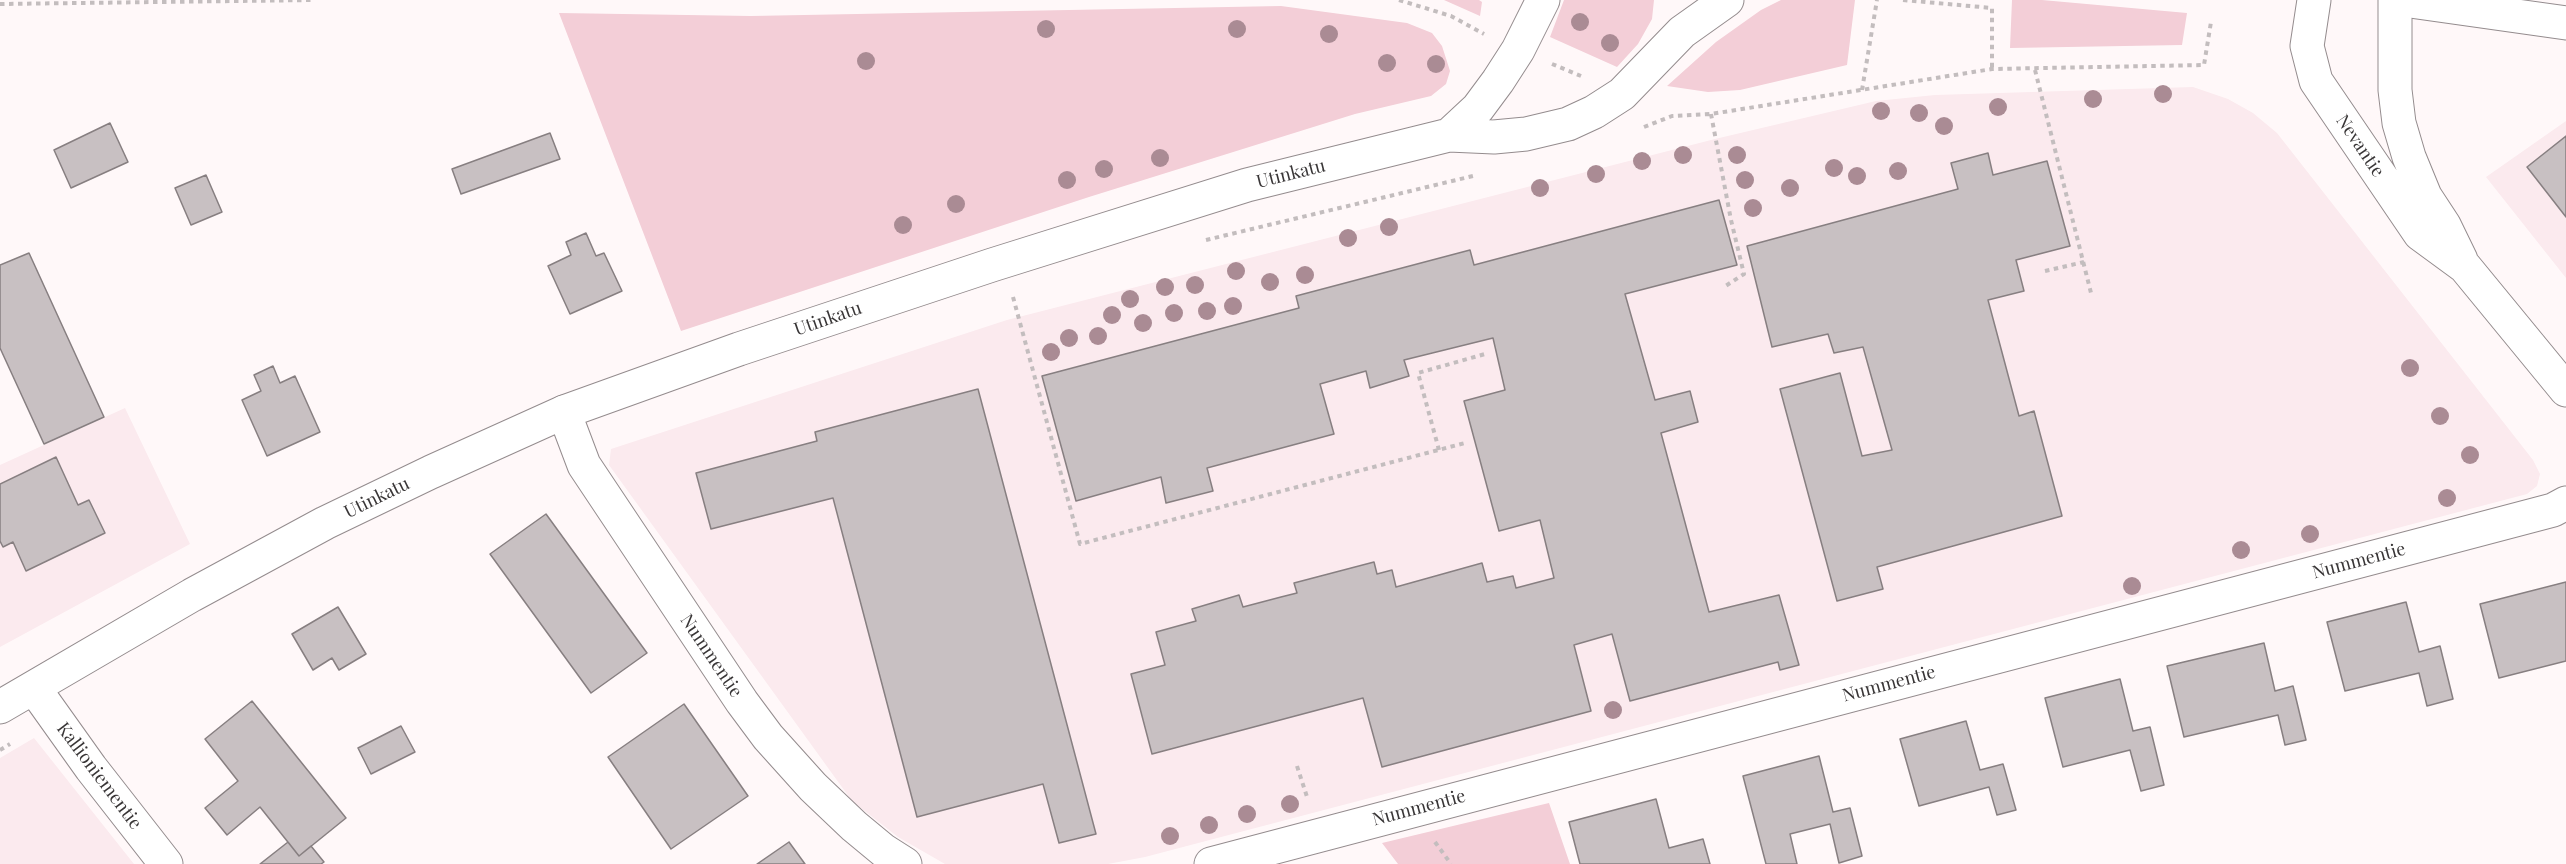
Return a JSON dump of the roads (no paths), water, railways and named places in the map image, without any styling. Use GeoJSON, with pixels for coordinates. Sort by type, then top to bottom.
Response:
{"type":"FeatureCollection","features":[{"type":"Feature","properties":{"kind":"street"},"geometry":{"type":"LineString","coordinates":[[1513,0],[1529,29]]}},
{"type":"Feature","properties":{"kind":"street"},"geometry":{"type":"LineString","coordinates":[[1449,135],[1478,108],[1491,90],[1518,50],[1543,0]]}},
{"type":"Feature","properties":{"kind":"street"},"geometry":{"type":"LineString","coordinates":[[1682,32],[1684,0]]}},
{"type":"Feature","properties":{"kind":"street","name":"Utinkatu"},"geometry":{"type":"LineString","coordinates":[[0,707],[192,595],[325,523],[564,412],[739,349],[992,265],[1246,185],[1449,135],[1494,137],[1526,134],[1568,124],[1594,112],[1622,94],[1682,32],[1727,0]]}},
{"type":"Feature","properties":{"kind":"street","name":"Nevantie"},"geometry":{"type":"LineString","coordinates":[[2314,0],[2307,46],[2316,81],[2420,234],[2465,267]]}},
{"type":"Feature","properties":{"kind":"street","name":"Nevantie"},"geometry":{"type":"LineString","coordinates":[[2395,0],[2395,90],[2399,123],[2409,157],[2425,196],[2444,225],[2465,267],[2566,390]]}},
{"type":"Feature","properties":{"kind":"street"},"geometry":{"type":"LineString","coordinates":[[2403,0],[2566,23]]}},
{"type":"Feature","properties":{"kind":"street","name":"Nummentie"},"geometry":{"type":"LineString","coordinates":[[564,412],[584,465],[742,702],[768,737],[813,787],[883,850],[905,864]]}},
{"type":"Feature","properties":{"kind":"street","name":"Nummentie"},"geometry":{"type":"LineString","coordinates":[[1211,864],[2553,510],[2566,503]]}},
{"type":"Feature","properties":{"kind":"street","name":"Kallioniementie"},"geometry":{"type":"LineString","coordinates":[[34,688],[91,768],[166,864]]}}]}
